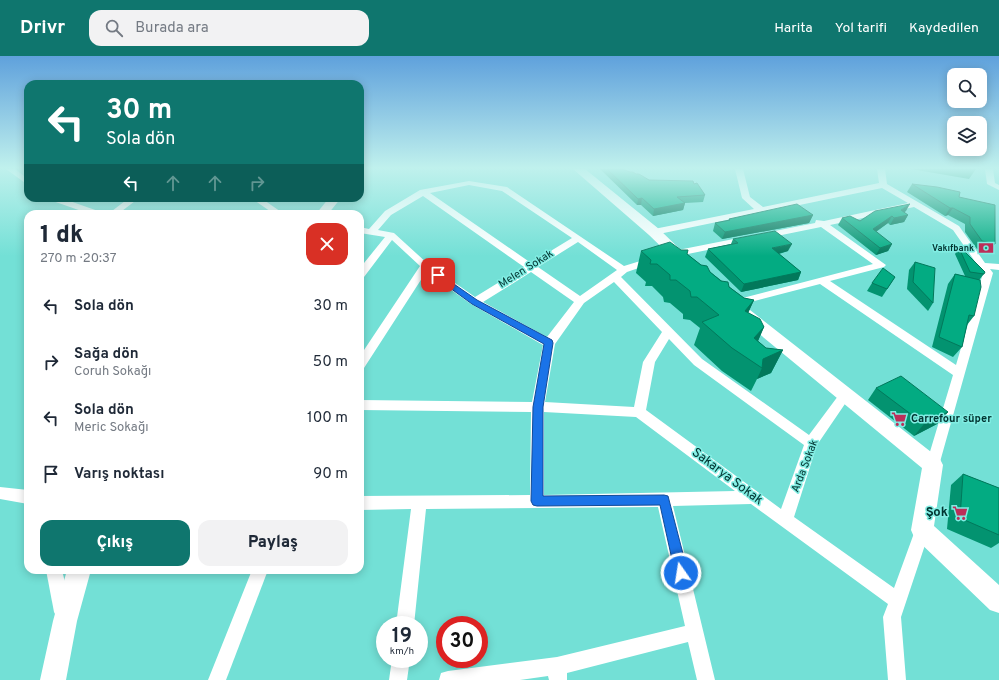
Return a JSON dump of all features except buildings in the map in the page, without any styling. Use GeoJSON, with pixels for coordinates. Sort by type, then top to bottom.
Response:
{"type":"FeatureCollection","features":[{"type":"Feature","properties":{"kind":"street"},"geometry":{"type":"LineString","coordinates":[[372,231],[388,213],[413,198]]}},
{"type":"Feature","properties":{"kind":"street"},"geometry":{"type":"LineString","coordinates":[[432,198],[580,301]]}},
{"type":"Feature","properties":{"kind":"street"},"geometry":{"type":"LineString","coordinates":[[518,198],[578,238],[619,273],[668,331],[698,362],[812,443]]}},
{"type":"Feature","properties":{"kind":"street"},"geometry":{"type":"LineString","coordinates":[[613,198],[654,232],[692,268]]}},
{"type":"Feature","properties":{"kind":"street"},"geometry":{"type":"LineString","coordinates":[[746,198],[762,211]]}},
{"type":"Feature","properties":{"kind":"street"},"geometry":{"type":"LineString","coordinates":[[654,232],[822,198]]}},
{"type":"Feature","properties":{"kind":"street"},"geometry":{"type":"LineString","coordinates":[[897,680],[892,617],[922,530],[933,465],[988,273],[956,228],[905,198]]}},
{"type":"Feature","properties":{"kind":"street"},"geometry":{"type":"LineString","coordinates":[[64,202],[87,210]]}},
{"type":"Feature","properties":{"kind":"street"},"geometry":{"type":"LineString","coordinates":[[118,210],[129,202]]}},
{"type":"Feature","properties":{"kind":"street"},"geometry":{"type":"LineString","coordinates":[[261,202],[274,210]]}},
{"type":"Feature","properties":{"kind":"street"},"geometry":{"type":"LineString","coordinates":[[325,210],[332,202]]}},
{"type":"Feature","properties":{"kind":"street"},"geometry":{"type":"LineString","coordinates":[[727,299],[823,281],[880,265],[794,204]]}},
{"type":"Feature","properties":{"kind":"street"},"geometry":{"type":"LineString","coordinates":[[537,501],[538,407],[549,343],[580,301],[619,273],[675,253],[915,204]]}},
{"type":"Feature","properties":{"kind":"street"},"geometry":{"type":"LineString","coordinates":[[364,230],[391,235],[425,266],[474,302],[549,343]]}},
{"type":"Feature","properties":{"kind":"street"},"geometry":{"type":"LineString","coordinates":[[364,270],[391,235]]}},
{"type":"Feature","properties":{"kind":"street","name":"Melen Sokak"},"geometry":{"type":"LineString","coordinates":[[474,302],[578,238]]}},
{"type":"Feature","properties":{"kind":"street"},"geometry":{"type":"LineString","coordinates":[[364,359],[425,266]]}},
{"type":"Feature","properties":{"kind":"street"},"geometry":{"type":"LineString","coordinates":[[982,266],[999,266]]}},
{"type":"Feature","properties":{"kind":"street"},"geometry":{"type":"LineString","coordinates":[[823,281],[959,373]]}},
{"type":"Feature","properties":{"kind":"street"},"geometry":{"type":"LineString","coordinates":[[727,299],[933,465]]}},
{"type":"Feature","properties":{"kind":"street"},"geometry":{"type":"LineString","coordinates":[[364,405],[538,407],[639,412],[649,362],[668,331]]}},
{"type":"Feature","properties":{"kind":"street","name":"Arda Sokak"},"geometry":{"type":"LineString","coordinates":[[785,520],[812,443],[845,395]]}},
{"type":"Feature","properties":{"kind":"street","name":"Sakarya Sokak"},"geometry":{"type":"LineString","coordinates":[[639,412],[785,520],[897,600]]}},
{"type":"Feature","properties":{"kind":"street"},"geometry":{"type":"LineString","coordinates":[[0,493],[24,496]]}},
{"type":"Feature","properties":{"kind":"street"},"geometry":{"type":"LineString","coordinates":[[364,503],[664,500],[754,497]]}},
{"type":"Feature","properties":{"kind":"street"},"geometry":{"type":"LineString","coordinates":[[664,500],[706,680]]}},
{"type":"Feature","properties":{"kind":"street"},"geometry":{"type":"LineString","coordinates":[[406,616],[419,503]]}},
{"type":"Feature","properties":{"kind":"street"},"geometry":{"type":"LineString","coordinates":[[922,530],[999,601]]}},
{"type":"Feature","properties":{"kind":"street"},"geometry":{"type":"LineString","coordinates":[[55,574],[65,621]]}},
{"type":"Feature","properties":{"kind":"street"},"geometry":{"type":"LineString","coordinates":[[53,680],[65,621],[79,574]]}},
{"type":"Feature","properties":{"kind":"street"},"geometry":{"type":"LineString","coordinates":[[217,680],[258,574]]}},
{"type":"Feature","properties":{"kind":"street"},"geometry":{"type":"LineString","coordinates":[[448,680],[558,673],[695,632]]}},
{"type":"Feature","properties":{"kind":"street"},"geometry":{"type":"LineString","coordinates":[[398,680],[400,668]]}},
{"type":"Feature","properties":{"kind":"place","name":"Vakıfbank"},"geometry":{"type":"Point","coordinates":[986,248]}},
{"type":"Feature","properties":{"kind":"place","name":"Carrefour süper"},"geometry":{"type":"Point","coordinates":[899,419]}},
{"type":"Feature","properties":{"kind":"place","name":"Şok"},"geometry":{"type":"Point","coordinates":[960,513]}},
{"type":"Feature","properties":{"kind":"route"},"geometry":{"type":"LineString","coordinates":[[438,275],[474,302],[549,343],[538,407],[537,501],[664,500],[681,573]]}}]}
